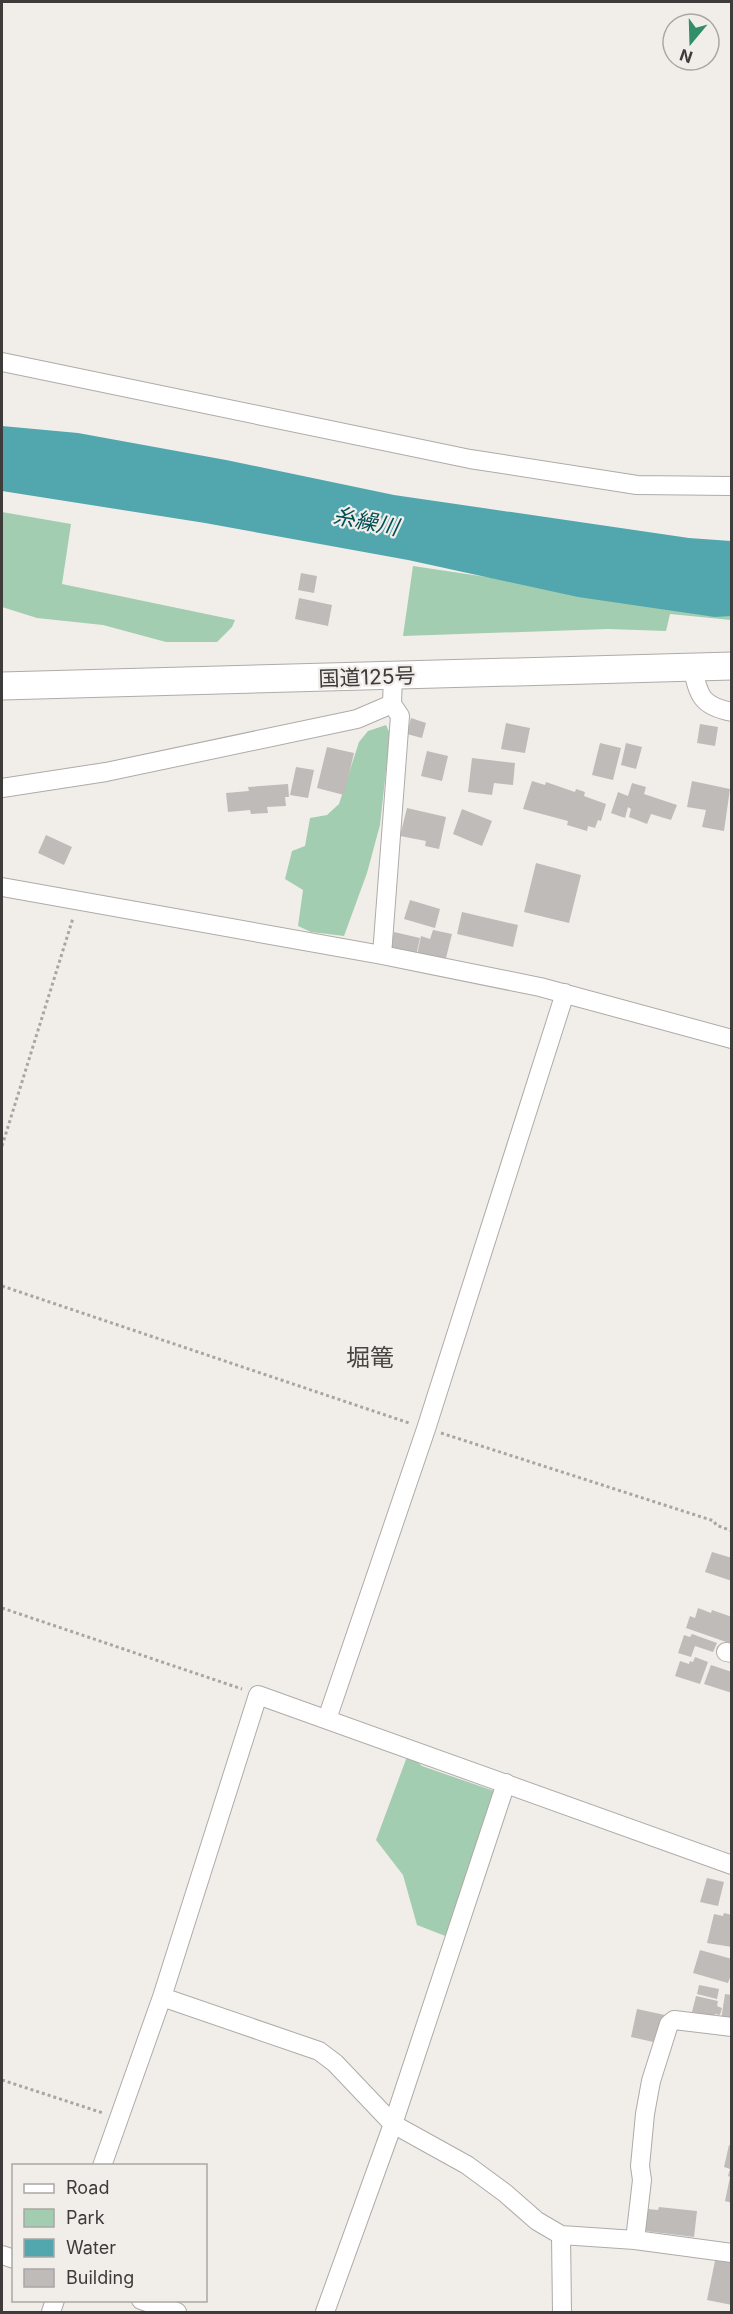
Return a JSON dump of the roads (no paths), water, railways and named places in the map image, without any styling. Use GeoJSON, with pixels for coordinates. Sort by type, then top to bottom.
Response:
{"type":"FeatureCollection","features":[{"type":"Feature","properties":{"kind":"highway","name":"国道125号"},"geometry":{"type":"LineString","coordinates":[[2,686],[732,666]]}},
{"type":"Feature","properties":{"kind":"street"},"geometry":{"type":"LineString","coordinates":[[2,362],[470,459],[637,485],[732,486]]}},
{"type":"Feature","properties":{"kind":"street"},"geometry":{"type":"LineString","coordinates":[[692,667],[697,690],[705,702],[711,707],[732,712]]}},
{"type":"Feature","properties":{"kind":"street"},"geometry":{"type":"LineString","coordinates":[[382,955],[400,716],[392,704],[393,676]]}},
{"type":"Feature","properties":{"kind":"street"},"geometry":{"type":"LineString","coordinates":[[2,788],[106,772],[335,723],[357,718],[392,704]]}},
{"type":"Feature","properties":{"kind":"street"},"geometry":{"type":"LineString","coordinates":[[2,887],[382,955],[565,993],[732,1039]]}},
{"type":"Feature","properties":{"kind":"street"},"geometry":{"type":"LineString","coordinates":[[327,1719],[426,1429],[565,993]]}},
{"type":"Feature","properties":{"kind":"street"},"geometry":{"type":"LineString","coordinates":[[103,2164],[162,1997],[258,1695],[732,1865]]}},
{"type":"Feature","properties":{"kind":"street"},"geometry":{"type":"LineString","coordinates":[[326,2313],[393,2124],[506,1783]]}},
{"type":"Feature","properties":{"kind":"street"},"geometry":{"type":"LineString","coordinates":[[162,1997],[319,2051],[335,2063],[393,2124],[467,2165],[505,2193],[537,2221],[561,2235],[635,2240],[732,2253]]}},
{"type":"Feature","properties":{"kind":"street"},"geometry":{"type":"LineString","coordinates":[[635,2240],[642,2180],[640,2166],[645,2114],[651,2081],[669,2024],[674,2020],[732,2027]]}},
{"type":"Feature","properties":{"kind":"street"},"geometry":{"type":"LineString","coordinates":[[561,2235],[561,2313]]}},
{"type":"Feature","properties":{"kind":"street"},"geometry":{"type":"LineString","coordinates":[[144,2302],[177,2313]]}},
{"type":"Feature","properties":{"kind":"water","name":"糸繰川"},"geometry":{"type":"Polygon","coordinates":[[[2,426],[78,433],[226,460],[394,495],[689,538],[731,541],[731,616],[715,617],[578,597],[408,560],[205,523],[2,491],[2,426]]]}},
{"type":"Feature","properties":{"kind":"district","name":"堀篭"},"geometry":{"type":"Point","coordinates":[370,1357]}}]}
